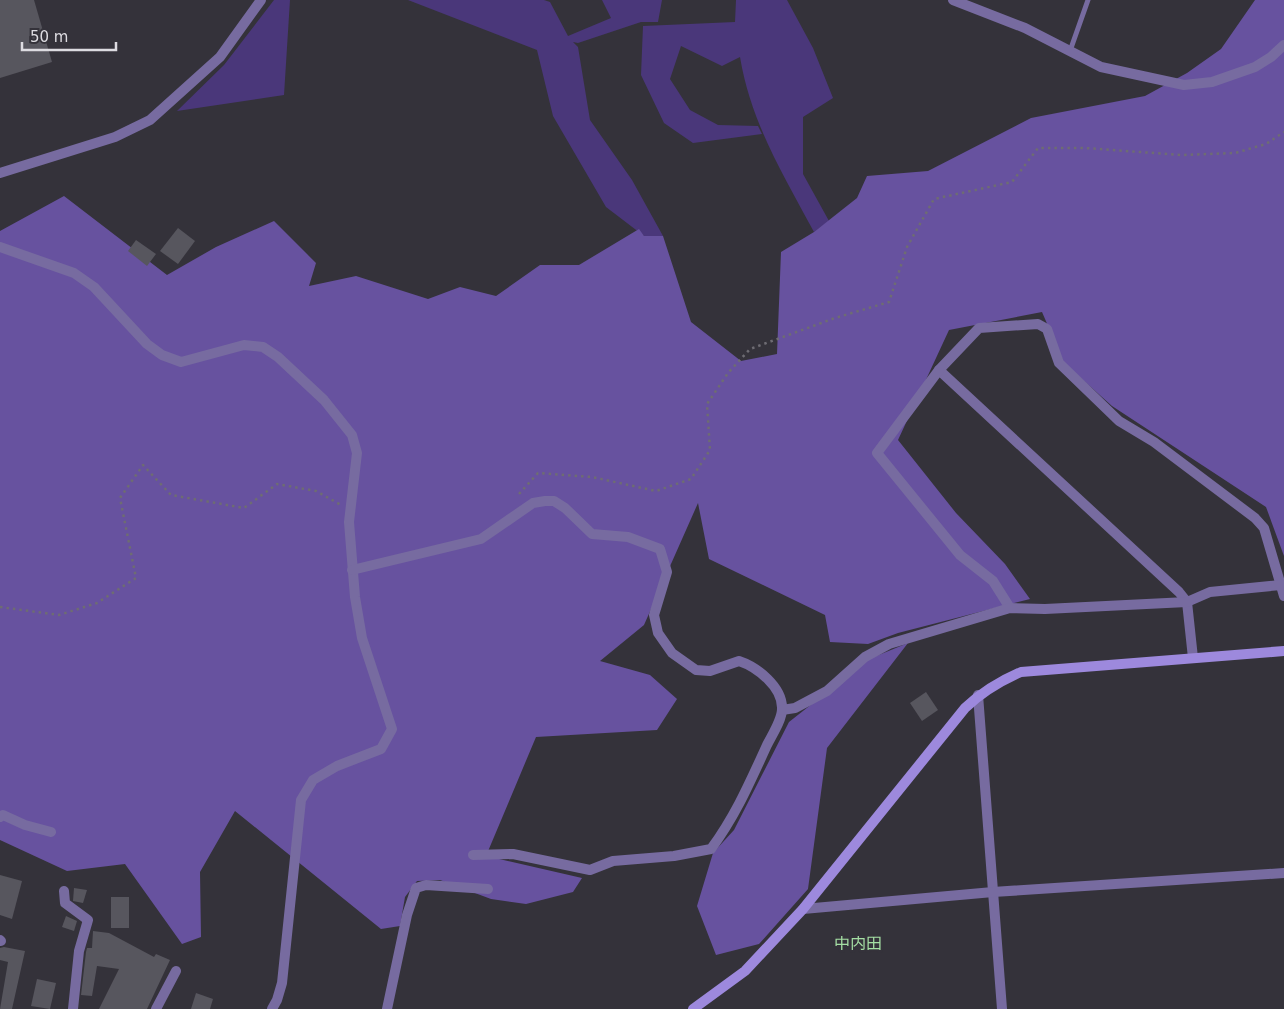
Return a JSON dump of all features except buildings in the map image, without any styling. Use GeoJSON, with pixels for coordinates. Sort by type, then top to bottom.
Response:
{"type":"FeatureCollection","features":[{"type":"Feature","properties":{"kind":"street"},"geometry":{"type":"LineString","coordinates":[[0,173],[115,137],[150,120],[220,57],[261,0]]}},
{"type":"Feature","properties":{"kind":"street"},"geometry":{"type":"LineString","coordinates":[[953,0],[1025,28],[1101,67],[1184,85],[1212,82],[1255,67],[1271,58],[1284,45]]}},
{"type":"Feature","properties":{"kind":"street"},"geometry":{"type":"LineString","coordinates":[[0,247],[74,273],[94,287],[147,344],[162,355],[181,362],[244,345],[263,347],[278,357],[324,400],[352,435],[357,453],[349,522],[352,570],[362,638],[392,729],[381,748],[337,766],[313,780],[301,800],[282,983],[278,1000],[272,1009]]}},
{"type":"Feature","properties":{"kind":"street"},"geometry":{"type":"LineString","coordinates":[[1010,608],[993,582],[960,555],[877,453],[939,370],[979,328],[1038,324],[1047,329],[1059,363],[1119,421],[1154,442],[1254,518],[1264,528],[1284,596]]}},
{"type":"Feature","properties":{"kind":"street"},"geometry":{"type":"LineString","coordinates":[[939,370],[1179,592],[1186,602],[1193,658]]}},
{"type":"Feature","properties":{"kind":"street"},"geometry":{"type":"LineString","coordinates":[[352,570],[482,539],[533,504],[554,501],[565,508],[592,534],[628,537],[660,549],[667,572],[654,615],[658,632],[672,653],[696,670],[710,671],[739,660],[754,666],[780,693],[782,710],[732,820],[711,849],[674,856],[613,861],[590,870],[513,854],[473,855]]}},
{"type":"Feature","properties":{"kind":"street"},"geometry":{"type":"LineString","coordinates":[[782,710],[795,708],[827,691],[865,657],[889,644],[1010,608],[1045,609],[1186,602],[1210,592],[1281,585]]}},
{"type":"Feature","properties":{"kind":"street"},"geometry":{"type":"LineString","coordinates":[[693,1009],[745,971],[803,909],[965,708],[978,695],[1021,672],[1284,651]]}},
{"type":"Feature","properties":{"kind":"street"},"geometry":{"type":"LineString","coordinates":[[978,695],[1002,1009]]}},
{"type":"Feature","properties":{"kind":"street"},"geometry":{"type":"LineString","coordinates":[[0,818],[2,815],[51,832]]}},
{"type":"Feature","properties":{"kind":"street"},"geometry":{"type":"LineString","coordinates":[[803,909],[993,892],[1284,873]]}},
{"type":"Feature","properties":{"kind":"street"},"geometry":{"type":"LineString","coordinates":[[387,1009],[407,915],[416,888],[426,885],[488,889]]}},
{"type":"Feature","properties":{"kind":"street"},"geometry":{"type":"LineString","coordinates":[[64,891],[65,903],[88,920],[79,951],[73,1009]]}},
{"type":"Feature","properties":{"kind":"street"},"geometry":{"type":"LineString","coordinates":[[156,1009],[176,971]]}},
{"type":"Feature","properties":{"kind":"lane"},"geometry":{"type":"LineString","coordinates":[[1069,52],[1088,0]]}},
{"type":"Feature","properties":{"kind":"path"},"geometry":{"type":"LineString","coordinates":[[519,494],[538,473],[592,477],[656,491],[691,479],[710,450],[707,404],[728,373],[750,349],[835,318],[889,302],[908,247],[934,199],[1012,182],[1038,148],[1085,148],[1181,155],[1235,153],[1266,144],[1284,132]]}},
{"type":"Feature","properties":{"kind":"path"},"geometry":{"type":"LineString","coordinates":[[0,607],[59,615],[97,603],[136,578],[120,498],[143,465],[171,495],[244,508],[278,484],[316,491],[350,511]]}},
{"type":"Feature","properties":{"kind":"shaded area"},"geometry":{"type":"Polygon","coordinates":[[[274,0],[290,0],[284,95],[177,111],[224,65],[274,0]]]}},
{"type":"Feature","properties":{"kind":"shaded area"},"geometry":{"type":"Polygon","coordinates":[[[408,0],[544,0],[550,2],[568,36],[611,18],[602,0],[662,0],[658,22],[641,22],[578,43],[573,42],[578,47],[590,120],[632,180],[663,236],[644,236],[606,207],[553,116],[537,50],[408,0]]]}},
{"type":"Feature","properties":{"kind":"shaded area"},"geometry":{"type":"Polygon","coordinates":[[[736,0],[787,0],[813,48],[833,98],[803,117],[803,174],[829,221],[814,232],[769,148],[752,104],[740,57],[722,66],[681,46],[670,79],[690,110],[718,125],[758,126],[762,134],[693,143],[664,123],[641,75],[643,26],[735,22],[736,0]]]}},
{"type":"Feature","properties":{"kind":"shaded area"},"geometry":{"type":"Polygon","coordinates":[[[1255,0],[1284,0],[1284,556],[1266,507],[1112,406],[1064,363],[1042,312],[949,330],[898,440],[956,513],[1005,564],[1030,599],[898,633],[868,644],[830,642],[825,615],[709,559],[698,503],[644,625],[600,661],[650,675],[677,699],[657,730],[536,737],[486,856],[582,878],[573,892],[526,904],[491,899],[440,880],[417,881],[405,897],[400,926],[381,929],[235,811],[200,872],[201,937],[182,944],[125,864],[67,871],[0,840],[0,231],[64,196],[167,275],[216,247],[274,221],[316,263],[309,286],[356,276],[428,299],[460,287],[496,296],[540,265],[579,265],[639,229],[644,236],[663,236],[691,322],[741,361],[777,354],[781,252],[814,232],[857,198],[867,176],[928,171],[1031,118],[1145,96],[1187,73],[1221,49],[1255,0]]]}},
{"type":"Feature","properties":{"kind":"shaded area"},"geometry":{"type":"Polygon","coordinates":[[[908,643],[827,748],[808,889],[759,944],[716,955],[697,906],[713,853],[734,830],[789,722],[869,659],[908,643]]]}},
{"type":"Feature","properties":{"kind":"district","name":"中内田"},"geometry":{"type":"Point","coordinates":[858,943]}}]}
